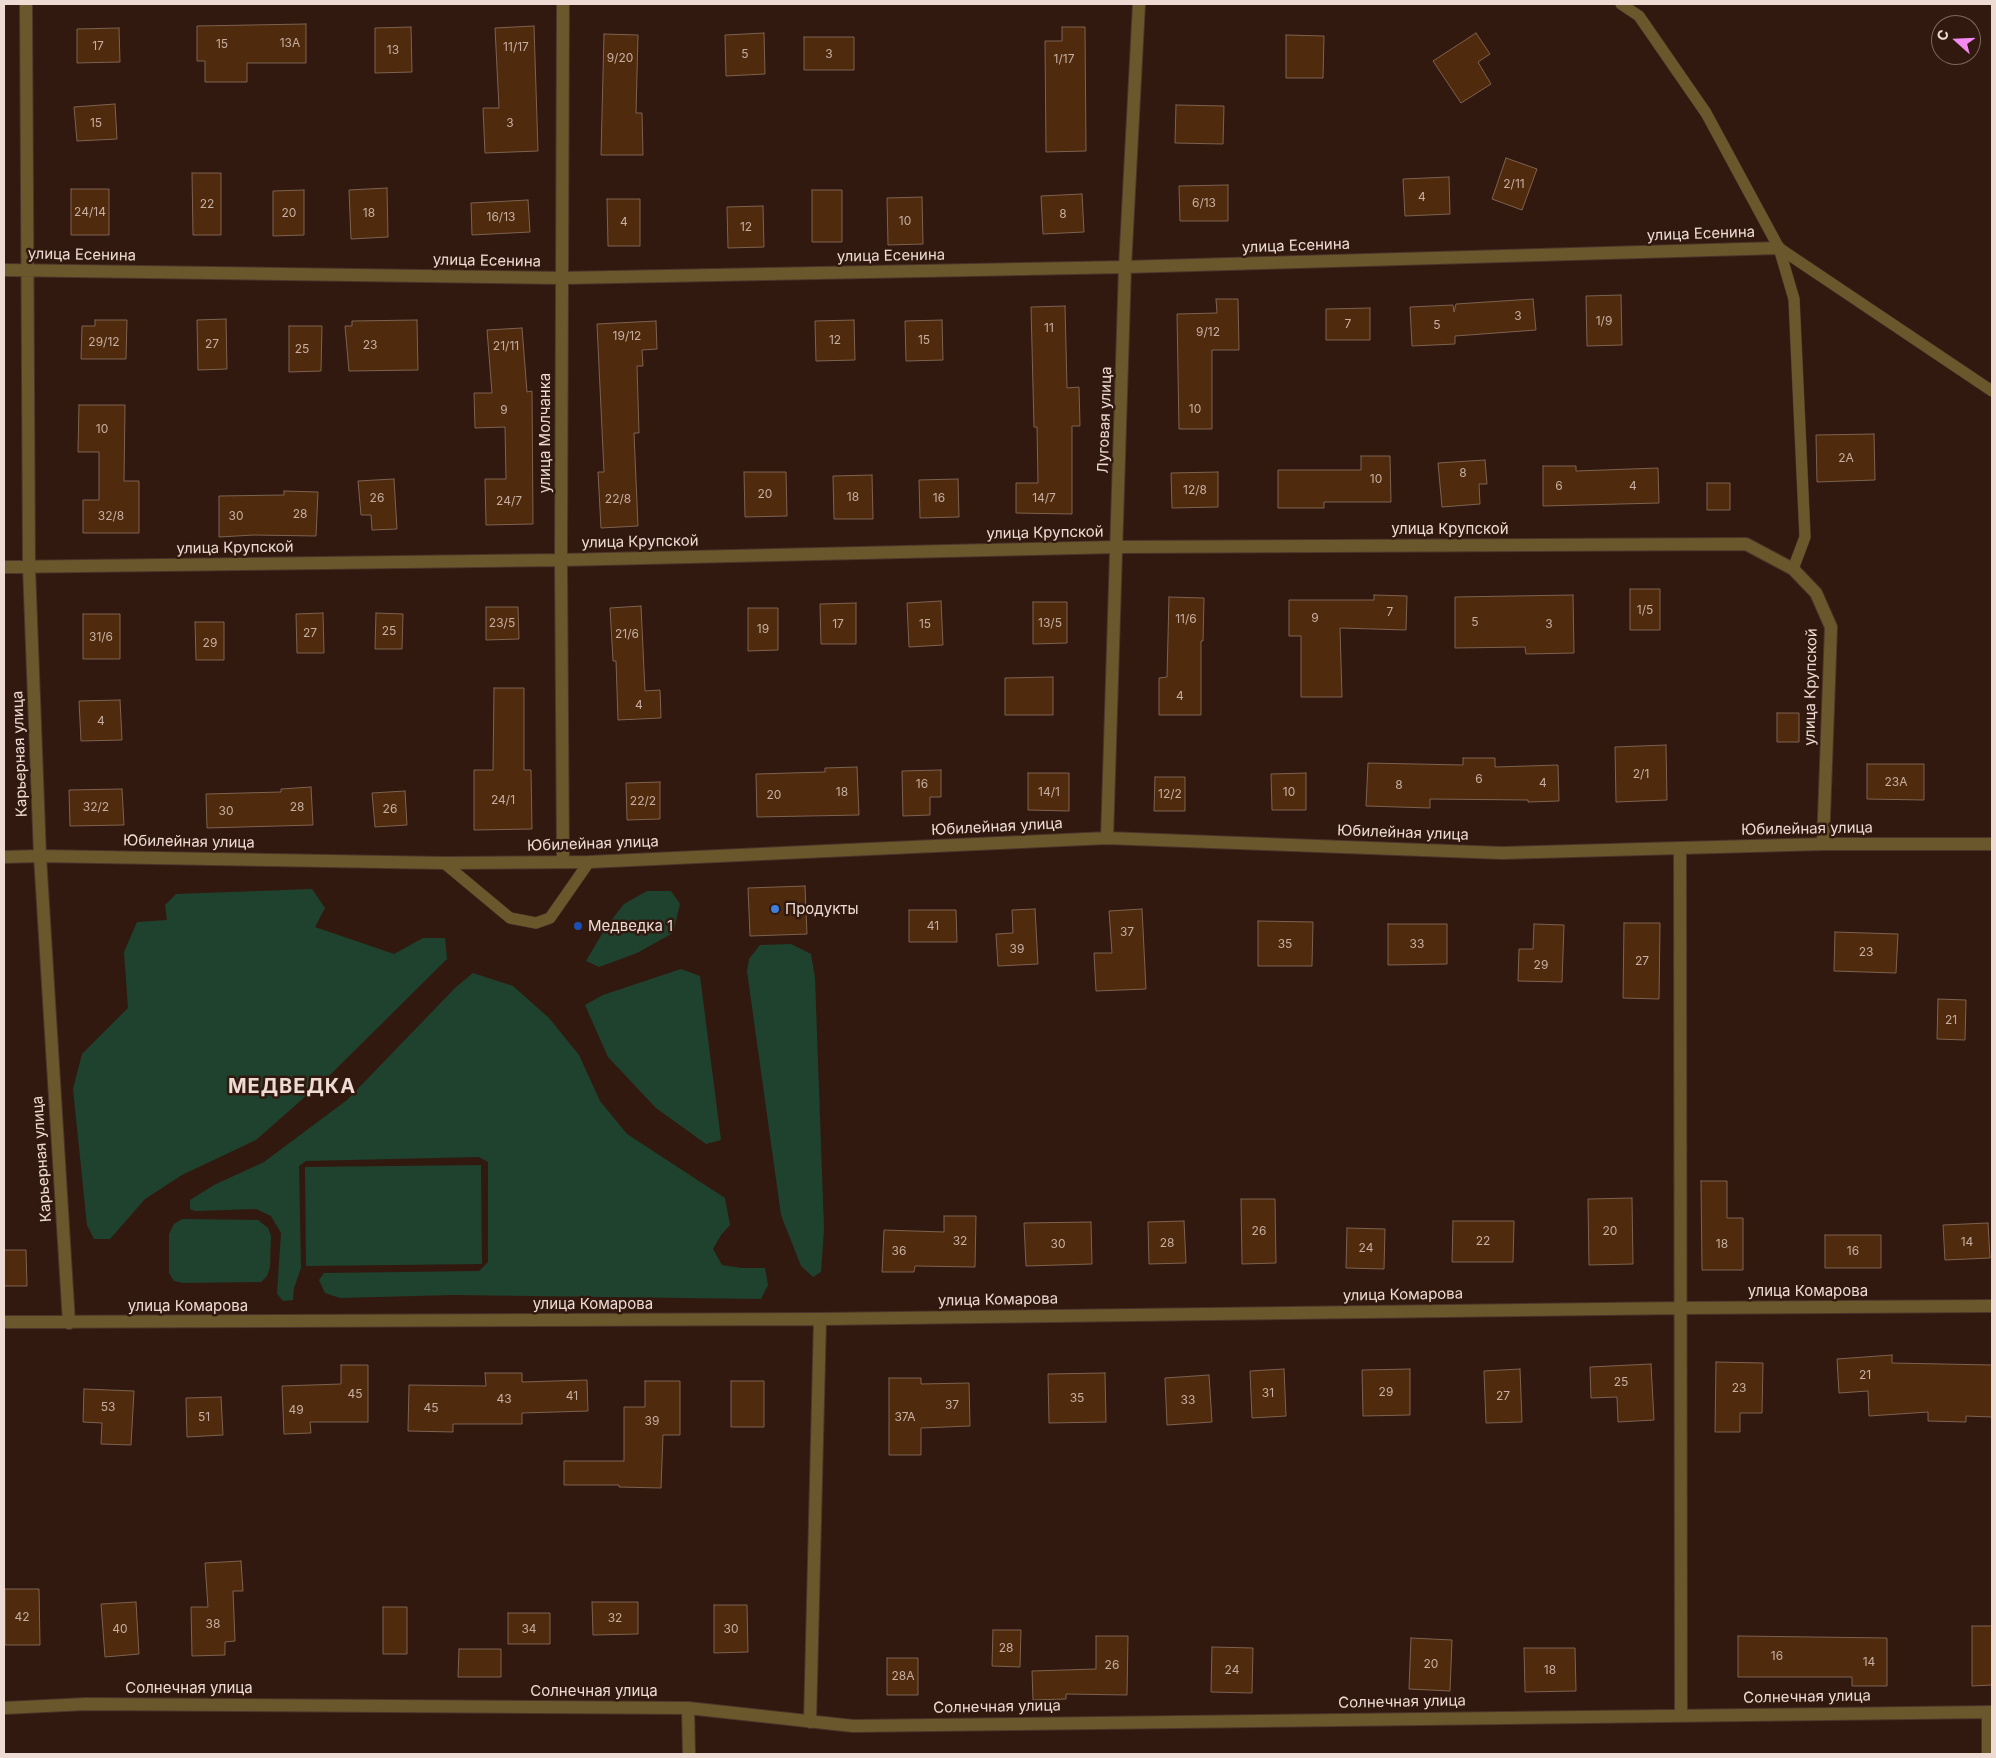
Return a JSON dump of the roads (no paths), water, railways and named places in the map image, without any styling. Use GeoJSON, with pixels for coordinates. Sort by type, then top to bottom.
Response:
{"type":"FeatureCollection","features":[{"type":"Feature","properties":{"kind":"street","name":"Карьерная улица"},"geometry":{"type":"LineString","coordinates":[[26,4],[28,567],[40,856],[69,1323]]}},
{"type":"Feature","properties":{"kind":"street","name":"улица Молчанка"},"geometry":{"type":"LineString","coordinates":[[563,4],[561,560],[563,862]]}},
{"type":"Feature","properties":{"kind":"street","name":"Луговая улица"},"geometry":{"type":"LineString","coordinates":[[1106,838],[1126,267],[1138,4]]}},
{"type":"Feature","properties":{"kind":"street","name":"улица Есенина"},"geometry":{"type":"LineString","coordinates":[[4,270],[562,278],[1126,267],[1779,248]]}},
{"type":"Feature","properties":{"kind":"street","name":"улица Крупской"},"geometry":{"type":"LineString","coordinates":[[4,566],[561,560],[1117,547],[1746,544],[1793,570],[1816,593],[1831,626],[1823,844]]}},
{"type":"Feature","properties":{"kind":"street","name":"Юбилейная улица"},"geometry":{"type":"LineString","coordinates":[[4,857],[444,863],[589,862],[1106,838],[1502,853],[1823,844],[1992,844]]}},
{"type":"Feature","properties":{"kind":"street"},"geometry":{"type":"LineString","coordinates":[[1680,848],[1681,1715]]}},
{"type":"Feature","properties":{"kind":"street","name":"улица Комарова"},"geometry":{"type":"LineString","coordinates":[[4,1322],[820,1319],[1992,1306]]}},
{"type":"Feature","properties":{"kind":"street"},"geometry":{"type":"LineString","coordinates":[[810,1722],[820,1319]]}},
{"type":"Feature","properties":{"kind":"street","name":"Солнечная улица"},"geometry":{"type":"LineString","coordinates":[[4,1708],[86,1704],[688,1708],[853,1726],[1990,1712]]}},
{"type":"Feature","properties":{"kind":"street"},"geometry":{"type":"LineString","coordinates":[[688,1708],[689,1754]]}},
{"type":"Feature","properties":{"kind":"street"},"geometry":{"type":"LineString","coordinates":[[1988,1754],[1990,1712]]}},
{"type":"Feature","properties":{"kind":"lane"},"geometry":{"type":"LineString","coordinates":[[1621,4],[1639,16],[1706,113],[1779,248],[1794,298],[1805,528],[1805,537],[1793,570]]}},
{"type":"Feature","properties":{"kind":"lane"},"geometry":{"type":"LineString","coordinates":[[1779,248],[1992,391]]}},
{"type":"Feature","properties":{"kind":"lane"},"geometry":{"type":"LineString","coordinates":[[444,863],[510,918],[536,923],[550,918],[589,862]]}},
{"type":"Feature","properties":{"kind":"place","name":"Продукты"},"geometry":{"type":"Point","coordinates":[775,909]}},
{"type":"Feature","properties":{"kind":"place","name":"Медведка 1"},"geometry":{"type":"Point","coordinates":[578,926]}},
{"type":"Feature","properties":{"kind":"district","name":"МЕДВЕДКА"},"geometry":{"type":"Point","coordinates":[292,1087]}}]}
